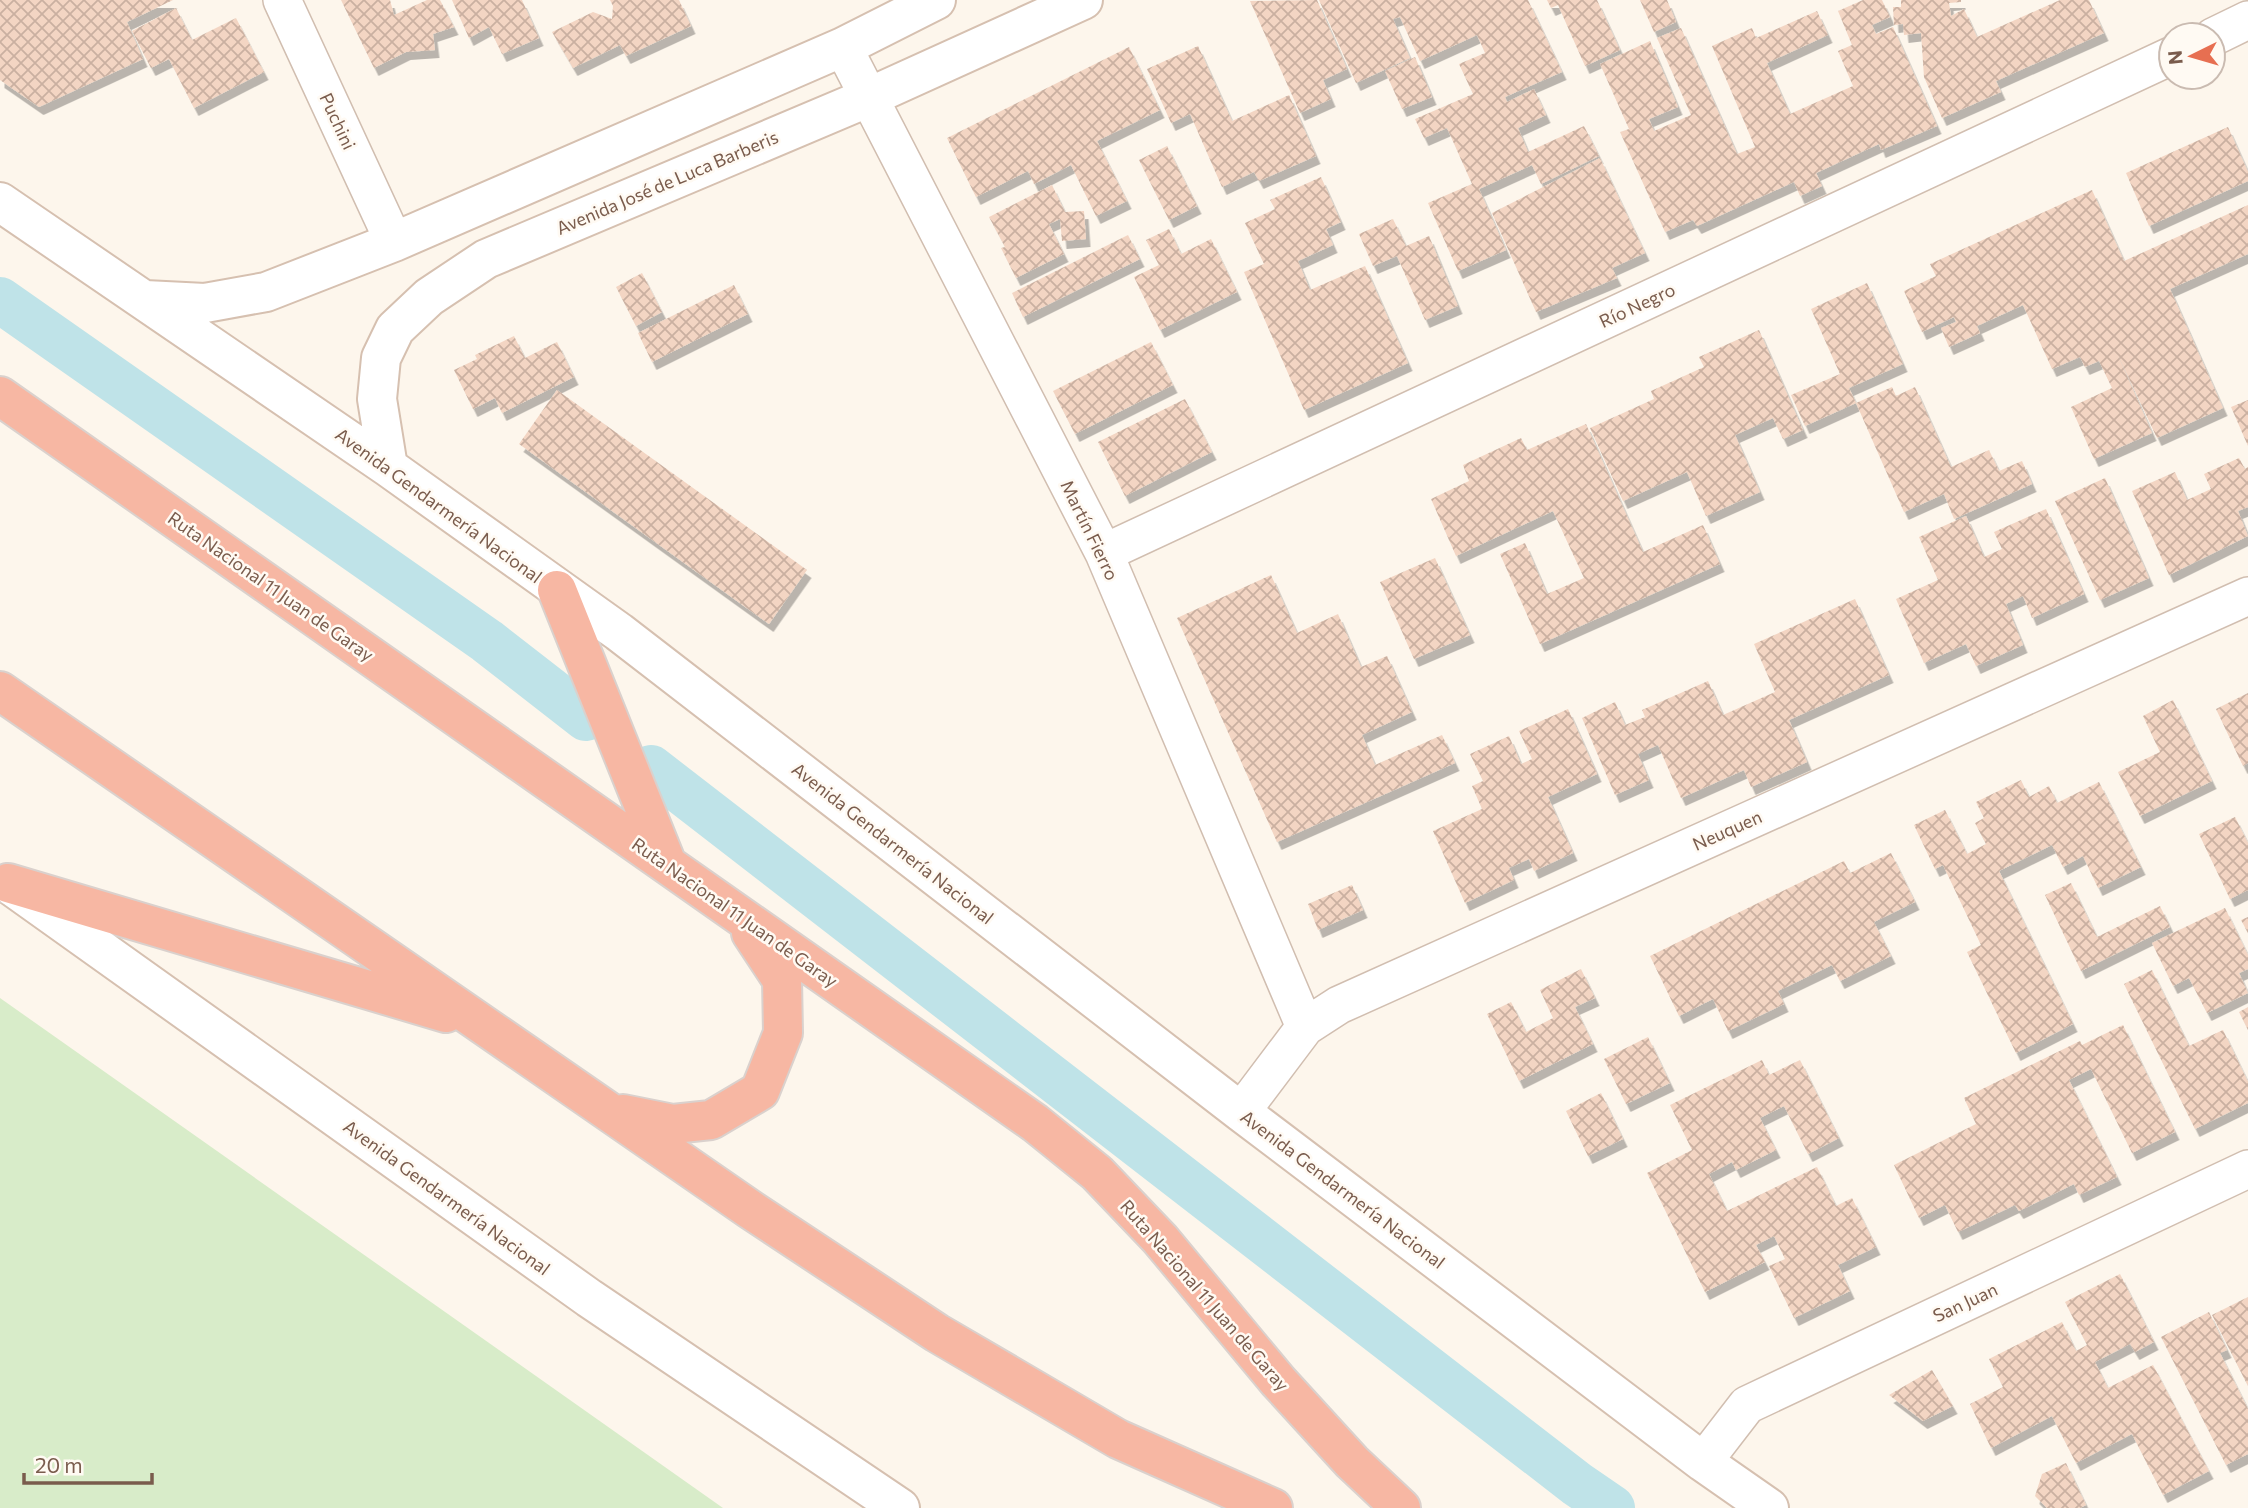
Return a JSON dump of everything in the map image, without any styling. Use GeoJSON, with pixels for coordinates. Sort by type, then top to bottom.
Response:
{"type":"FeatureCollection","features":[{"type":"Feature","properties":{"kind":"highway","name":"Ruta Nacional 11 Juan de Garay"},"geometry":{"type":"LineString","coordinates":[[0,396],[1035,1123],[1097,1173],[1160,1239],[1278,1381],[1352,1462],[1401,1508]]}},
{"type":"Feature","properties":{"kind":"highway"},"geometry":{"type":"LineString","coordinates":[[557,590],[667,864]]}},
{"type":"Feature","properties":{"kind":"highway"},"geometry":{"type":"LineString","coordinates":[[0,691],[751,1210],[937,1333],[1118,1439],[1273,1508]]}},
{"type":"Feature","properties":{"kind":"highway"},"geometry":{"type":"LineString","coordinates":[[4,880],[480,1023]]}},
{"type":"Feature","properties":{"kind":"highway"},"geometry":{"type":"LineString","coordinates":[[607,1111],[673,1124],[711,1120],[760,1091],[783,1033],[782,981],[740,916]]}},
{"type":"Feature","properties":{"kind":"main road"},"geometry":{"type":"LineString","coordinates":[[145,300],[205,303],[266,292],[394,242],[843,47],[936,0]]}},
{"type":"Feature","properties":{"kind":"main road","name":"Avenida José de Luca Barberis"},"geometry":{"type":"LineString","coordinates":[[388,467],[377,398],[381,358],[395,329],[429,297],[486,259],[867,98],[1083,0]]}},
{"type":"Feature","properties":{"kind":"main road","name":"Avenida Gendarmería Nacional"},"geometry":{"type":"LineString","coordinates":[[0,202],[388,467],[630,641],[1241,1112],[1703,1462],[1769,1508]]}},
{"type":"Feature","properties":{"kind":"main road","name":"Avenida Gendarmería Nacional"},"geometry":{"type":"LineString","coordinates":[[4,880],[589,1298],[900,1508]]}},
{"type":"Feature","properties":{"kind":"street","name":"Puchini"},"geometry":{"type":"LineString","coordinates":[[282,0],[394,242]]}},
{"type":"Feature","properties":{"kind":"street"},"geometry":{"type":"LineString","coordinates":[[2227,30],[2248,20]]}},
{"type":"Feature","properties":{"kind":"street","name":"Martín Fierro"},"geometry":{"type":"LineString","coordinates":[[843,47],[1104,553],[1305,1027]]}},
{"type":"Feature","properties":{"kind":"street","name":"Río Negro"},"geometry":{"type":"LineString","coordinates":[[1104,553],[2157,63]]}},
{"type":"Feature","properties":{"kind":"street","name":"Neuquen"},"geometry":{"type":"LineString","coordinates":[[1241,1112],[1305,1027],[1339,1005],[2248,596]]}},
{"type":"Feature","properties":{"kind":"street","name":"San Juan"},"geometry":{"type":"LineString","coordinates":[[1703,1462],[1748,1405],[2248,1169]]}},
{"type":"Feature","properties":{"kind":"green space"},"geometry":{"type":"Polygon","coordinates":[[[0,998],[723,1508],[0,1508],[0,998]]]}},
{"type":"Feature","properties":{"kind":"building"},"geometry":{"type":"Polygon","coordinates":[[[0,0],[173,0],[127,22],[143,59],[39,107],[0,80],[0,0]]]}},
{"type":"Feature","properties":{"kind":"building"},"geometry":{"type":"Polygon","coordinates":[[[341,0],[390,0],[394,15],[427,0],[440,0],[454,27],[433,34],[435,50],[406,52],[374,68],[341,0]]]}},
{"type":"Feature","properties":{"kind":"building"},"geometry":{"type":"Polygon","coordinates":[[[452,0],[522,0],[539,38],[502,54],[489,27],[469,38],[452,0]]]}},
{"type":"Feature","properties":{"kind":"building"},"geometry":{"type":"Polygon","coordinates":[[[610,0],[679,0],[691,26],[626,56],[620,45],[573,68],[552,32],[593,12],[612,19],[613,6],[610,0]]]}},
{"type":"Feature","properties":{"kind":"building"},"geometry":{"type":"Polygon","coordinates":[[[1317,0],[1347,69],[1323,80],[1331,99],[1300,113],[1250,1],[1317,0]]]}},
{"type":"Feature","properties":{"kind":"building"},"geometry":{"type":"Polygon","coordinates":[[[1319,0],[1528,0],[1562,72],[1505,97],[1507,102],[1534,89],[1546,115],[1518,128],[1528,152],[1584,126],[1599,156],[1541,184],[1532,165],[1479,189],[1506,250],[1458,271],[1428,203],[1472,184],[1447,128],[1424,138],[1415,119],[1473,94],[1459,64],[1485,53],[1477,35],[1420,61],[1400,17],[1393,19],[1410,58],[1356,83],[1319,0]]]}},
{"type":"Feature","properties":{"kind":"building"},"geometry":{"type":"Polygon","coordinates":[[[1547,0],[1597,0],[1620,50],[1585,66],[1558,5],[1551,8],[1547,0]]]}},
{"type":"Feature","properties":{"kind":"building"},"geometry":{"type":"Polygon","coordinates":[[[1640,0],[1667,0],[1676,22],[1654,32],[1640,0]]]}},
{"type":"Feature","properties":{"kind":"building"},"geometry":{"type":"Polygon","coordinates":[[[1863,0],[1882,0],[1890,17],[1872,25],[1876,34],[1893,27],[1937,126],[1881,150],[1879,144],[1816,173],[1822,186],[1800,196],[1794,182],[1697,226],[1693,220],[1665,232],[1620,132],[1629,129],[1600,64],[1650,41],[1678,107],[1649,119],[1654,131],[1691,115],[1657,38],[1681,28],[1737,154],[1755,147],[1712,46],[1752,28],[1756,38],[1817,11],[1828,35],[1767,63],[1790,114],[1853,86],[1838,51],[1852,45],[1838,11],[1863,0]]]}},
{"type":"Feature","properties":{"kind":"building"},"geometry":{"type":"Polygon","coordinates":[[[1901,0],[1961,0],[1949,3],[1951,16],[1964,9],[1977,37],[2060,0],[2089,0],[2104,33],[1996,81],[2001,92],[1942,118],[1924,77],[1921,33],[1904,35],[1903,24],[1894,25],[1893,7],[1901,7],[1901,0]]]}},
{"type":"Feature","properties":{"kind":"building"},"geometry":{"type":"Polygon","coordinates":[[[176,8],[192,40],[236,18],[264,72],[194,108],[169,59],[151,68],[132,31],[176,8]]]}},
{"type":"Feature","properties":{"kind":"building"},"geometry":{"type":"Polygon","coordinates":[[[1198,46],[1232,121],[1289,95],[1316,156],[1259,181],[1254,172],[1222,187],[1190,114],[1171,123],[1147,69],[1198,46]]]}},
{"type":"Feature","properties":{"kind":"building"},"geometry":{"type":"Polygon","coordinates":[[[1129,47],[1160,110],[1097,141],[1127,201],[1096,216],[1071,165],[1034,184],[1028,171],[976,197],[947,138],[1129,47]]]}},
{"type":"Feature","properties":{"kind":"building"},"geometry":{"type":"Polygon","coordinates":[[[1415,57],[1432,97],[1402,109],[1385,71],[1415,57]]]}},
{"type":"Feature","properties":{"kind":"building"},"geometry":{"type":"Polygon","coordinates":[[[2228,127],[2248,172],[2248,181],[2149,226],[2126,173],[2228,127]]]}},
{"type":"Feature","properties":{"kind":"building"},"geometry":{"type":"Polygon","coordinates":[[[1167,146],[1197,206],[1169,220],[1139,160],[1167,146]]]}},
{"type":"Feature","properties":{"kind":"building"},"geometry":{"type":"Polygon","coordinates":[[[1600,158],[1645,253],[1612,268],[1617,278],[1536,312],[1492,213],[1600,158]]]}},
{"type":"Feature","properties":{"kind":"building"},"geometry":{"type":"Polygon","coordinates":[[[1321,177],[1341,222],[1326,229],[1333,245],[1298,261],[1310,290],[1365,266],[1408,363],[1304,410],[1244,272],[1264,264],[1245,223],[1275,209],[1270,200],[1321,177]]]}},
{"type":"Feature","properties":{"kind":"building"},"geometry":{"type":"Polygon","coordinates":[[[1052,185],[1065,212],[1084,211],[1086,239],[1062,241],[1060,219],[1049,224],[1064,254],[1016,278],[1001,248],[1005,247],[989,217],[1052,185]]]}},
{"type":"Feature","properties":{"kind":"building"},"geometry":{"type":"Polygon","coordinates":[[[2092,190],[2124,261],[2248,205],[2248,254],[2170,289],[2223,408],[2157,438],[2117,353],[2152,433],[2094,459],[2071,407],[2112,388],[2099,361],[2085,367],[2080,357],[2052,369],[2023,305],[1977,326],[1980,333],[1949,347],[1941,328],[1956,322],[1954,317],[1922,332],[1904,291],[1936,276],[1930,264],[2092,190]]]}},
{"type":"Feature","properties":{"kind":"building"},"geometry":{"type":"Polygon","coordinates":[[[1393,219],[1406,246],[1429,236],[1458,306],[1425,320],[1397,256],[1373,266],[1359,234],[1393,219]]]}},
{"type":"Feature","properties":{"kind":"building"},"geometry":{"type":"Polygon","coordinates":[[[1169,229],[1181,254],[1211,239],[1237,292],[1160,330],[1134,277],[1159,265],[1146,240],[1169,229]]]}},
{"type":"Feature","properties":{"kind":"building"},"geometry":{"type":"Polygon","coordinates":[[[1128,235],[1140,259],[1023,317],[1012,293],[1128,235]]]}},
{"type":"Feature","properties":{"kind":"building"},"geometry":{"type":"Polygon","coordinates":[[[642,273],[662,312],[636,326],[616,287],[642,273]]]}},
{"type":"Feature","properties":{"kind":"building"},"geometry":{"type":"Polygon","coordinates":[[[1867,283],[1903,364],[1849,388],[1856,403],[1805,426],[1791,395],[1840,374],[1811,309],[1867,283]]]}},
{"type":"Feature","properties":{"kind":"building"},"geometry":{"type":"Polygon","coordinates":[[[734,285],[748,314],[652,362],[638,333],[734,285]]]}},
{"type":"Feature","properties":{"kind":"building"},"geometry":{"type":"Polygon","coordinates":[[[1759,330],[1803,430],[1783,439],[1773,418],[1735,435],[1760,492],[1706,516],[1687,472],[1623,501],[1590,428],[1654,399],[1651,391],[1704,367],[1699,357],[1759,330]]]}},
{"type":"Feature","properties":{"kind":"building"},"geometry":{"type":"Polygon","coordinates":[[[514,336],[525,358],[557,342],[574,377],[502,413],[495,398],[473,409],[454,370],[477,359],[475,355],[514,336]]]}},
{"type":"Feature","properties":{"kind":"building"},"geometry":{"type":"Polygon","coordinates":[[[1151,342],[1173,385],[1075,434],[1053,391],[1151,342]]]}},
{"type":"Feature","properties":{"kind":"building"},"geometry":{"type":"Polygon","coordinates":[[[1892,387],[1896,396],[1915,387],[1951,467],[1989,450],[1999,471],[2022,461],[2032,484],[1954,519],[1944,494],[1904,512],[1856,403],[1892,387]]]}},
{"type":"Feature","properties":{"kind":"building"},"geometry":{"type":"Polygon","coordinates":[[[557,390],[807,570],[769,624],[519,444],[557,390]]]}},
{"type":"Feature","properties":{"kind":"building"},"geometry":{"type":"Polygon","coordinates":[[[1185,399],[1212,452],[1125,496],[1098,442],[1185,399]]]}},
{"type":"Feature","properties":{"kind":"building"},"geometry":{"type":"Polygon","coordinates":[[[2248,400],[2248,446],[2231,407],[2248,400]]]}},
{"type":"Feature","properties":{"kind":"building"},"geometry":{"type":"Polygon","coordinates":[[[1586,424],[1643,552],[1703,525],[1720,564],[1540,644],[1500,554],[1525,543],[1547,594],[1584,578],[1553,511],[1456,556],[1431,499],[1469,481],[1463,465],[1521,438],[1527,450],[1586,424]]]}},
{"type":"Feature","properties":{"kind":"building"},"geometry":{"type":"Polygon","coordinates":[[[2239,458],[2245,469],[2248,467],[2248,507],[2238,511],[2248,536],[2169,575],[2132,491],[2175,472],[2187,500],[2211,489],[2204,474],[2239,458]]]}},
{"type":"Feature","properties":{"kind":"building"},"geometry":{"type":"Polygon","coordinates":[[[2105,478],[2149,578],[2100,600],[2055,501],[2105,478]]]}},
{"type":"Feature","properties":{"kind":"building"},"geometry":{"type":"Polygon","coordinates":[[[2046,509],[2084,594],[2032,618],[2023,596],[2006,604],[2023,645],[1976,666],[1966,644],[1924,663],[1896,599],[1938,580],[1919,537],[1966,516],[1984,557],[2002,549],[1994,532],[2046,509]]]}},
{"type":"Feature","properties":{"kind":"building"},"geometry":{"type":"Polygon","coordinates":[[[1435,558],[1470,635],[1414,659],[1380,582],[1435,558]]]}},
{"type":"Feature","properties":{"kind":"building"},"geometry":{"type":"Polygon","coordinates":[[[1271,575],[1297,633],[1338,614],[1361,667],[1387,656],[1412,712],[1362,735],[1375,765],[1442,735],[1455,763],[1277,842],[1177,618],[1271,575]]]}},
{"type":"Feature","properties":{"kind":"building"},"geometry":{"type":"Polygon","coordinates":[[[1855,599],[1889,675],[1789,720],[1807,762],[1751,787],[1744,770],[1681,798],[1658,745],[1638,754],[1649,780],[1615,795],[1582,718],[1615,702],[1625,725],[1645,717],[1642,710],[1708,681],[1723,715],[1775,692],[1754,644],[1855,599]]]}},
{"type":"Feature","properties":{"kind":"building"},"geometry":{"type":"Polygon","coordinates":[[[2248,693],[2248,763],[2243,766],[2216,709],[2248,693]]]}},
{"type":"Feature","properties":{"kind":"building"},"geometry":{"type":"Polygon","coordinates":[[[2173,700],[2212,781],[2140,816],[2118,772],[2160,752],[2143,716],[2173,700]]]}},
{"type":"Feature","properties":{"kind":"building"},"geometry":{"type":"Polygon","coordinates":[[[1568,709],[1597,774],[1548,797],[1573,853],[1534,871],[1529,859],[1509,868],[1514,880],[1465,903],[1433,831],[1482,809],[1472,786],[1483,781],[1470,754],[1509,736],[1521,764],[1532,759],[1519,731],[1568,709]]]}},
{"type":"Feature","properties":{"kind":"building"},"geometry":{"type":"Polygon","coordinates":[[[2021,780],[2029,797],[2049,786],[2057,803],[2099,782],[2141,867],[2098,888],[2083,856],[2063,867],[2052,845],[1999,871],[2073,1024],[2016,1053],[1967,952],[1981,945],[1943,865],[1935,869],[1914,825],[1945,810],[1967,854],[1986,844],[1975,823],[1984,818],[1976,802],[2021,780]]]}},
{"type":"Feature","properties":{"kind":"building"},"geometry":{"type":"Polygon","coordinates":[[[2235,817],[2248,843],[2248,890],[2230,899],[2199,834],[2235,817]]]}},
{"type":"Feature","properties":{"kind":"building"},"geometry":{"type":"Polygon","coordinates":[[[1891,853],[1915,902],[1874,922],[1891,956],[1840,981],[1832,965],[1778,991],[1784,1004],[1728,1031],[1713,999],[1679,1016],[1650,956],[1844,861],[1850,873],[1891,853]]]}},
{"type":"Feature","properties":{"kind":"building"},"geometry":{"type":"Polygon","coordinates":[[[2071,883],[2097,937],[2160,906],[2170,927],[2081,971],[2045,895],[2071,883]]]}},
{"type":"Feature","properties":{"kind":"building"},"geometry":{"type":"Polygon","coordinates":[[[1352,885],[1363,910],[1318,930],[1308,904],[1352,885]]]}},
{"type":"Feature","properties":{"kind":"building"},"geometry":{"type":"Polygon","coordinates":[[[2225,908],[2248,955],[2248,969],[2239,973],[2248,993],[2207,1013],[2189,978],[2173,986],[2152,943],[2225,908]]]}},
{"type":"Feature","properties":{"kind":"building"},"geometry":{"type":"Polygon","coordinates":[[[2248,917],[2248,933],[2241,920],[2248,917]]]}},
{"type":"Feature","properties":{"kind":"building"},"geometry":{"type":"Polygon","coordinates":[[[1581,969],[1595,998],[1575,1007],[1593,1044],[1519,1081],[1487,1014],[1511,1002],[1526,1032],[1553,1018],[1540,990],[1581,969]]]}},
{"type":"Feature","properties":{"kind":"building"},"geometry":{"type":"Polygon","coordinates":[[[2152,970],[2189,1046],[2223,1030],[2248,1082],[2248,1103],[2195,1129],[2124,984],[2152,970]]]}},
{"type":"Feature","properties":{"kind":"building"},"geometry":{"type":"Polygon","coordinates":[[[2248,1007],[2248,1030],[2239,1012],[2248,1007]]]}},
{"type":"Feature","properties":{"kind":"building"},"geometry":{"type":"Polygon","coordinates":[[[2123,1025],[2175,1132],[2132,1153],[2091,1069],[2069,1080],[2117,1177],[2079,1195],[2074,1184],[2019,1211],[2015,1205],[1958,1232],[1945,1205],[1919,1218],[1894,1165],[1976,1124],[1964,1098],[2080,1041],[2082,1045],[2123,1025]]]}},
{"type":"Feature","properties":{"kind":"building"},"geometry":{"type":"Polygon","coordinates":[[[1648,1037],[1670,1083],[1626,1104],[1604,1059],[1648,1037]]]}},
{"type":"Feature","properties":{"kind":"building"},"geometry":{"type":"Polygon","coordinates":[[[1762,1060],[1769,1075],[1800,1060],[1839,1138],[1808,1154],[1784,1106],[1760,1118],[1776,1150],[1736,1170],[1732,1162],[1709,1174],[1727,1211],[1817,1167],[1836,1206],[1852,1198],[1876,1247],[1838,1265],[1850,1291],[1794,1318],[1769,1266],[1785,1259],[1774,1236],[1756,1245],[1765,1262],[1705,1292],[1647,1173],[1692,1150],[1670,1105],[1762,1060]]]}},
{"type":"Feature","properties":{"kind":"building"},"geometry":{"type":"Polygon","coordinates":[[[1601,1093],[1623,1139],[1588,1156],[1566,1111],[1601,1093]]]}},
{"type":"Feature","properties":{"kind":"building"},"geometry":{"type":"Polygon","coordinates":[[[2120,1274],[2154,1342],[2135,1352],[2130,1344],[2095,1362],[2108,1388],[2153,1365],[2209,1471],[2163,1495],[2132,1434],[2076,1463],[2052,1416],[1991,1448],[1970,1404],[2003,1387],[1989,1359],[2062,1322],[2076,1351],[2087,1345],[2065,1302],[2120,1274]]]}},
{"type":"Feature","properties":{"kind":"building"},"geometry":{"type":"Polygon","coordinates":[[[2248,1297],[2248,1386],[2212,1315],[2248,1297]]]}},
{"type":"Feature","properties":{"kind":"building"},"geometry":{"type":"Polygon","coordinates":[[[2209,1312],[2227,1350],[2220,1353],[2248,1409],[2248,1454],[2226,1465],[2161,1337],[2209,1312]]]}},
{"type":"Feature","properties":{"kind":"building"},"geometry":{"type":"Polygon","coordinates":[[[1932,1370],[1953,1406],[1923,1421],[1889,1395],[1932,1370]]]}},
{"type":"Feature","properties":{"kind":"building"},"geometry":{"type":"Polygon","coordinates":[[[2066,1463],[2086,1505],[2080,1508],[2047,1508],[2035,1496],[2042,1474],[2066,1463]]]}},
{"type":"Feature","properties":{"kind":"waterway"},"geometry":{"type":"LineString","coordinates":[[0,300],[487,641],[586,718]]}},
{"type":"Feature","properties":{"kind":"waterway"},"geometry":{"type":"LineString","coordinates":[[651,768],[1577,1484],[1612,1508]]}}]}
